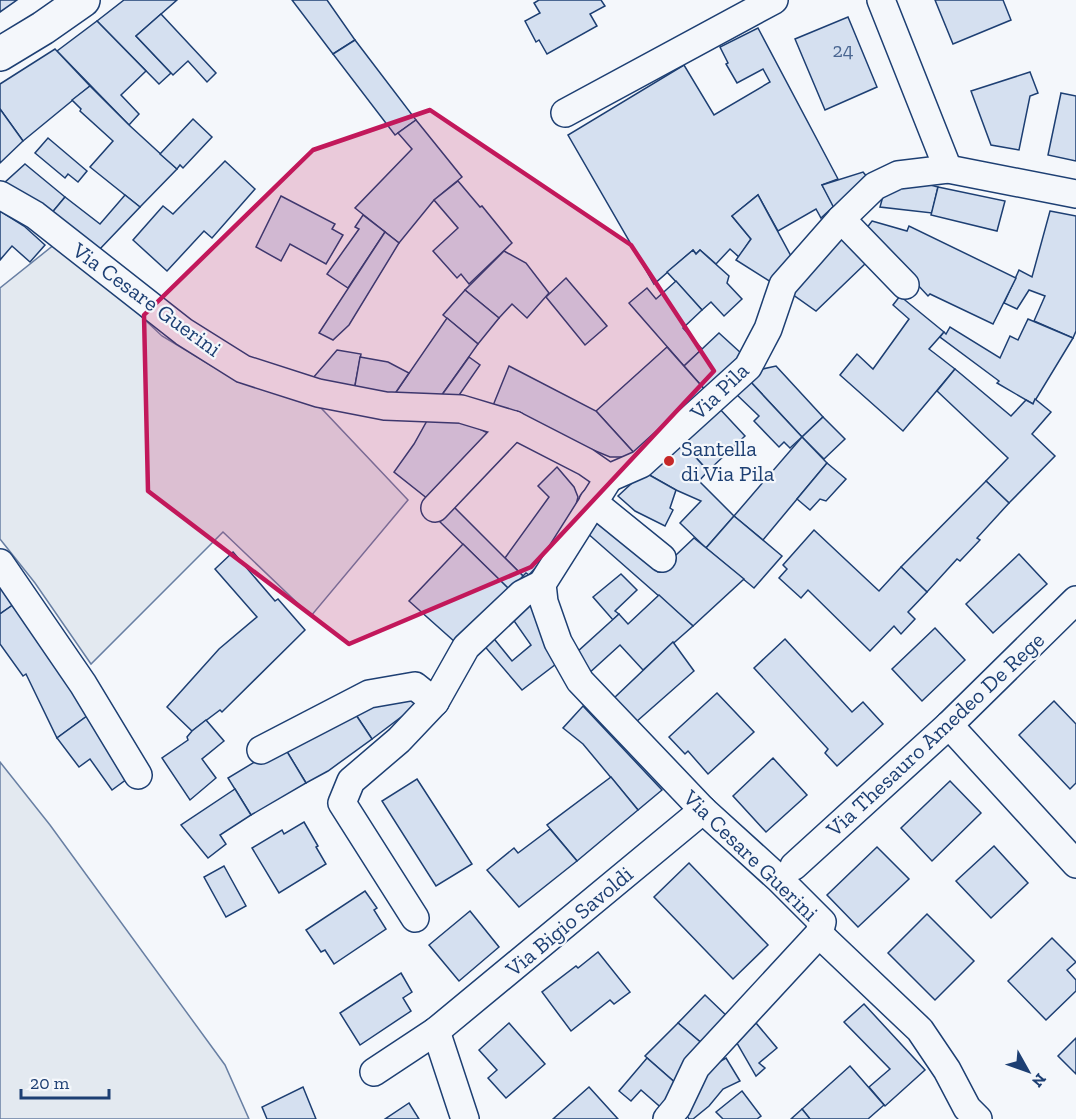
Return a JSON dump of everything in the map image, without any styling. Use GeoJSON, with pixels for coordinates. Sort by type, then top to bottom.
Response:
{"type":"FeatureCollection","features":[{"type":"Feature","properties":{"kind":"street"},"geometry":{"type":"LineString","coordinates":[[0,54],[83,0]]}},
{"type":"Feature","properties":{"kind":"street"},"geometry":{"type":"LineString","coordinates":[[565,113],[774,0]]}},
{"type":"Feature","properties":{"kind":"street"},"geometry":{"type":"LineString","coordinates":[[880,0],[948,169]]}},
{"type":"Feature","properties":{"kind":"street","name":"Via Pila"},"geometry":{"type":"LineString","coordinates":[[609,478],[641,464],[748,367],[768,329],[783,285],[841,219],[875,186],[898,175],[948,169],[1076,194]]}},
{"type":"Feature","properties":{"kind":"street","name":"Via Cesare Guerini"},"geometry":{"type":"LineString","coordinates":[[0,195],[35,215],[184,332],[243,369],[318,393],[386,406],[461,409],[514,425],[586,462],[609,478]]}},
{"type":"Feature","properties":{"kind":"street"},"geometry":{"type":"LineString","coordinates":[[841,219],[905,285]]}},
{"type":"Feature","properties":{"kind":"street"},"geometry":{"type":"LineString","coordinates":[[435,508],[514,425]]}},
{"type":"Feature","properties":{"kind":"street"},"geometry":{"type":"LineString","coordinates":[[415,918],[342,803],[351,781],[399,740],[435,702],[466,647],[522,594],[542,584],[609,478]]}},
{"type":"Feature","properties":{"kind":"street"},"geometry":{"type":"LineString","coordinates":[[592,502],[662,558]]}},
{"type":"Feature","properties":{"kind":"street"},"geometry":{"type":"LineString","coordinates":[[0,563],[83,684],[138,775]]}},
{"type":"Feature","properties":{"kind":"street","name":"Via Cesare Guerini"},"geometry":{"type":"LineString","coordinates":[[542,584],[544,602],[558,642],[580,681],[703,810],[780,879],[822,922],[819,934],[696,1067],[677,1107],[667,1119]]}},
{"type":"Feature","properties":{"kind":"street","name":"Via Thesauro Amedeo De Rege"},"geometry":{"type":"LineString","coordinates":[[794,866],[949,725],[1076,600]]}},
{"type":"Feature","properties":{"kind":"street"},"geometry":{"type":"LineString","coordinates":[[261,750],[369,694],[415,686],[435,702]]}},
{"type":"Feature","properties":{"kind":"street"},"geometry":{"type":"LineString","coordinates":[[949,725],[1076,864]]}},
{"type":"Feature","properties":{"kind":"street","name":"Via Bigio Savoldi"},"geometry":{"type":"LineString","coordinates":[[374,1072],[436,1031],[703,810]]}},
{"type":"Feature","properties":{"kind":"street"},"geometry":{"type":"LineString","coordinates":[[819,934],[920,1029],[968,1108],[978,1119]]}},
{"type":"Feature","properties":{"kind":"street"},"geometry":{"type":"LineString","coordinates":[[436,1031],[465,1119]]}},
{"type":"Feature","properties":{"kind":"highlighted area"},"geometry":{"type":"Polygon","coordinates":[[[430,110],[631,245],[714,371],[531,567],[349,644],[148,491],[144,315],[313,150],[430,110]]]}},
{"type":"Feature","properties":{"kind":"shaded area"},"geometry":{"type":"Polygon","coordinates":[[[60,240],[162,336],[212,366],[260,388],[321,408],[408,500],[311,616],[223,532],[91,664],[35,583],[0,539],[0,288],[60,240]]]}},
{"type":"Feature","properties":{"kind":"shaded area"},"geometry":{"type":"Polygon","coordinates":[[[0,762],[50,825],[225,1065],[249,1119],[0,1119],[0,762]]]}},
{"type":"Feature","properties":{"kind":"building"},"geometry":{"type":"Polygon","coordinates":[[[0,0],[17,0],[0,12],[0,0]]]}},
{"type":"Feature","properties":{"kind":"building"},"geometry":{"type":"Polygon","coordinates":[[[124,0],[177,0],[136,36],[171,73],[159,84],[97,21],[124,0]]]}},
{"type":"Feature","properties":{"kind":"building"},"geometry":{"type":"Polygon","coordinates":[[[292,0],[327,0],[355,40],[333,54],[292,0]]]}},
{"type":"Feature","properties":{"kind":"building"},"geometry":{"type":"Polygon","coordinates":[[[539,0],[601,0],[605,6],[590,14],[597,26],[547,54],[539,40],[536,42],[525,21],[540,13],[534,3],[539,0]]]}},
{"type":"Feature","properties":{"kind":"building"},"geometry":{"type":"Polygon","coordinates":[[[935,0],[1003,0],[1011,20],[953,44],[935,0]]]}},
{"type":"Feature","properties":{"kind":"building"},"geometry":{"type":"Polygon","coordinates":[[[161,14],[216,73],[207,82],[188,61],[173,75],[136,36],[161,14]]]}},
{"type":"Feature","properties":{"kind":"building"},"geometry":{"type":"Polygon","coordinates":[[[848,17],[877,87],[825,110],[795,39],[848,17]]]}},
{"type":"Feature","properties":{"kind":"building"},"geometry":{"type":"Polygon","coordinates":[[[97,21],[146,71],[121,95],[139,114],[129,125],[57,51],[97,21]]]}},
{"type":"Feature","properties":{"kind":"building"},"geometry":{"type":"Polygon","coordinates":[[[758,28],[838,179],[822,185],[834,206],[821,218],[816,209],[778,231],[758,195],[732,216],[751,239],[739,257],[730,249],[716,264],[700,250],[696,254],[693,250],[654,284],[568,135],[684,65],[714,115],[770,82],[763,69],[737,83],[726,64],[728,63],[720,47],[758,28]]]}},
{"type":"Feature","properties":{"kind":"building"},"geometry":{"type":"Polygon","coordinates":[[[355,40],[416,120],[395,135],[333,54],[355,40]]]}},
{"type":"Feature","properties":{"kind":"building"},"geometry":{"type":"Polygon","coordinates":[[[55,49],[90,86],[23,141],[0,109],[0,84],[55,49]]]}},
{"type":"Feature","properties":{"kind":"building"},"geometry":{"type":"Polygon","coordinates":[[[1030,72],[1038,93],[1030,96],[1019,150],[991,145],[971,91],[1030,72]]]}},
{"type":"Feature","properties":{"kind":"building"},"geometry":{"type":"Polygon","coordinates":[[[90,86],[177,169],[140,207],[90,167],[113,141],[80,111],[81,109],[72,100],[90,86]]]}},
{"type":"Feature","properties":{"kind":"building"},"geometry":{"type":"Polygon","coordinates":[[[1061,93],[1076,96],[1076,161],[1048,155],[1061,93]]]}},
{"type":"Feature","properties":{"kind":"building"},"geometry":{"type":"Polygon","coordinates":[[[0,109],[23,141],[0,163],[0,109]]]}},
{"type":"Feature","properties":{"kind":"building"},"geometry":{"type":"Polygon","coordinates":[[[193,119],[212,137],[183,168],[180,165],[177,169],[160,154],[193,119]]]}},
{"type":"Feature","properties":{"kind":"building"},"geometry":{"type":"Polygon","coordinates":[[[416,120],[462,177],[434,200],[399,243],[355,208],[412,149],[398,133],[416,120]]]}},
{"type":"Feature","properties":{"kind":"building"},"geometry":{"type":"Polygon","coordinates":[[[48,138],[87,171],[78,182],[68,174],[65,178],[35,153],[48,138]]]}},
{"type":"Feature","properties":{"kind":"building"},"geometry":{"type":"Polygon","coordinates":[[[225,161],[255,189],[212,238],[204,231],[167,271],[133,240],[163,206],[173,214],[225,161]]]}},
{"type":"Feature","properties":{"kind":"building"},"geometry":{"type":"Polygon","coordinates":[[[25,164],[65,197],[50,215],[3,184],[25,164]]]}},
{"type":"Feature","properties":{"kind":"building"},"geometry":{"type":"Polygon","coordinates":[[[863,172],[868,178],[835,210],[822,185],[863,172]]]}},
{"type":"Feature","properties":{"kind":"building"},"geometry":{"type":"Polygon","coordinates":[[[458,181],[512,243],[469,284],[461,274],[457,278],[433,251],[458,228],[434,200],[458,181]]]}},
{"type":"Feature","properties":{"kind":"building"},"geometry":{"type":"Polygon","coordinates":[[[923,183],[938,187],[932,213],[880,207],[883,196],[894,185],[923,183]]]}},
{"type":"Feature","properties":{"kind":"building"},"geometry":{"type":"Polygon","coordinates":[[[938,187],[1005,201],[997,231],[931,215],[938,187]]]}},
{"type":"Feature","properties":{"kind":"building"},"geometry":{"type":"Polygon","coordinates":[[[125,195],[140,207],[98,251],[50,215],[65,197],[100,224],[125,195]]]}},
{"type":"Feature","properties":{"kind":"building"},"geometry":{"type":"Polygon","coordinates":[[[758,195],[791,256],[774,284],[736,260],[751,239],[732,216],[758,195]]]}},
{"type":"Feature","properties":{"kind":"building"},"geometry":{"type":"Polygon","coordinates":[[[281,196],[335,224],[332,229],[343,235],[326,264],[290,244],[281,261],[256,247],[281,196]]]}},
{"type":"Feature","properties":{"kind":"building"},"geometry":{"type":"Polygon","coordinates":[[[0,211],[24,226],[45,245],[30,262],[12,246],[0,260],[0,211]]]}},
{"type":"Feature","properties":{"kind":"building"},"geometry":{"type":"Polygon","coordinates":[[[1050,211],[1076,216],[1076,331],[1073,338],[1034,321],[1045,296],[1029,290],[1017,309],[1004,303],[1019,270],[1032,277],[1050,211]]]}},
{"type":"Feature","properties":{"kind":"building"},"geometry":{"type":"Polygon","coordinates":[[[363,215],[385,232],[348,288],[327,274],[359,229],[355,227],[363,215]]]}},
{"type":"Feature","properties":{"kind":"building"},"geometry":{"type":"Polygon","coordinates":[[[872,221],[907,231],[909,226],[1016,278],[993,324],[930,294],[928,296],[866,229],[872,221]]]}},
{"type":"Feature","properties":{"kind":"building"},"geometry":{"type":"Polygon","coordinates":[[[385,232],[399,243],[349,325],[333,340],[319,333],[385,232]]]}},
{"type":"Feature","properties":{"kind":"building"},"geometry":{"type":"Polygon","coordinates":[[[841,235],[866,263],[816,311],[792,294],[841,235]]]}},
{"type":"Feature","properties":{"kind":"building"},"geometry":{"type":"Polygon","coordinates":[[[693,250],[696,254],[700,250],[729,276],[727,283],[742,299],[724,316],[711,302],[702,310],[667,272],[693,250]]]}},
{"type":"Feature","properties":{"kind":"building"},"geometry":{"type":"Polygon","coordinates":[[[504,251],[526,263],[549,293],[527,318],[512,304],[499,318],[465,290],[504,251]]]}},
{"type":"Feature","properties":{"kind":"building"},"geometry":{"type":"Polygon","coordinates":[[[566,278],[607,326],[585,345],[546,297],[566,278]]]}},
{"type":"Feature","properties":{"kind":"building"},"geometry":{"type":"Polygon","coordinates":[[[676,281],[702,310],[683,328],[702,349],[684,366],[629,303],[647,288],[656,299],[676,281]]]}},
{"type":"Feature","properties":{"kind":"building"},"geometry":{"type":"Polygon","coordinates":[[[465,290],[499,318],[478,344],[443,315],[465,290]]]}},
{"type":"Feature","properties":{"kind":"building"},"geometry":{"type":"Polygon","coordinates":[[[900,296],[944,332],[929,349],[955,369],[903,431],[840,375],[857,354],[873,369],[909,319],[893,305],[900,296]]]}},
{"type":"Feature","properties":{"kind":"building"},"geometry":{"type":"Polygon","coordinates":[[[447,318],[478,344],[439,399],[394,395],[447,318]]]}},
{"type":"Feature","properties":{"kind":"building"},"geometry":{"type":"Polygon","coordinates":[[[1028,319],[1073,338],[1033,404],[997,383],[999,381],[940,337],[944,332],[946,334],[950,327],[1000,358],[1010,336],[1018,340],[1028,319]]]}},
{"type":"Feature","properties":{"kind":"building"},"geometry":{"type":"Polygon","coordinates":[[[719,333],[742,354],[706,391],[684,366],[719,333]]]}},
{"type":"Feature","properties":{"kind":"building"},"geometry":{"type":"Polygon","coordinates":[[[667,347],[706,391],[636,455],[596,411],[667,347]]]}},
{"type":"Feature","properties":{"kind":"building"},"geometry":{"type":"Polygon","coordinates":[[[337,350],[361,354],[354,391],[312,379],[337,350]]]}},
{"type":"Feature","properties":{"kind":"building"},"geometry":{"type":"Polygon","coordinates":[[[360,357],[388,362],[409,373],[394,395],[354,391],[360,357]]]}},
{"type":"Feature","properties":{"kind":"building"},"geometry":{"type":"Polygon","coordinates":[[[469,357],[480,365],[455,401],[439,399],[469,357]]]}},
{"type":"Feature","properties":{"kind":"building"},"geometry":{"type":"Polygon","coordinates":[[[509,366],[596,411],[636,455],[610,457],[492,408],[509,366]]]}},
{"type":"Feature","properties":{"kind":"building"},"geometry":{"type":"Polygon","coordinates":[[[776,366],[823,417],[802,437],[748,379],[758,370],[776,366]]]}},
{"type":"Feature","properties":{"kind":"building"},"geometry":{"type":"Polygon","coordinates":[[[955,369],[1011,416],[1026,400],[1033,404],[1035,399],[1051,412],[1032,434],[1055,456],[1009,503],[986,481],[1008,458],[937,391],[955,369]]]}},
{"type":"Feature","properties":{"kind":"building"},"geometry":{"type":"Polygon","coordinates":[[[748,379],[802,437],[790,448],[784,442],[779,447],[754,421],[759,416],[736,394],[748,379]]]}},
{"type":"Feature","properties":{"kind":"building"},"geometry":{"type":"Polygon","coordinates":[[[718,407],[745,436],[708,471],[681,441],[718,407]]]}},
{"type":"Feature","properties":{"kind":"building"},"geometry":{"type":"Polygon","coordinates":[[[823,417],[845,439],[824,459],[802,437],[823,417]]]}},
{"type":"Feature","properties":{"kind":"building"},"geometry":{"type":"Polygon","coordinates":[[[428,419],[459,419],[490,434],[433,503],[394,472],[428,419]]]}},
{"type":"Feature","properties":{"kind":"building"},"geometry":{"type":"Polygon","coordinates":[[[802,437],[827,463],[763,540],[734,516],[802,437]]]}},
{"type":"Feature","properties":{"kind":"building"},"geometry":{"type":"Polygon","coordinates":[[[681,441],[708,471],[699,481],[734,516],[706,548],[680,523],[701,501],[644,472],[681,441]]]}},
{"type":"Feature","properties":{"kind":"building"},"geometry":{"type":"Polygon","coordinates":[[[827,463],[846,479],[826,501],[820,499],[810,510],[797,499],[827,463]]]}},
{"type":"Feature","properties":{"kind":"building"},"geometry":{"type":"Polygon","coordinates":[[[557,467],[574,487],[578,497],[574,513],[548,554],[529,575],[526,573],[523,576],[505,558],[549,497],[538,486],[557,467]]]}},
{"type":"Feature","properties":{"kind":"building"},"geometry":{"type":"Polygon","coordinates":[[[644,472],[676,490],[670,508],[673,510],[665,526],[635,511],[618,496],[644,472]]]}},
{"type":"Feature","properties":{"kind":"building"},"geometry":{"type":"Polygon","coordinates":[[[986,481],[1009,503],[977,538],[980,540],[960,561],[957,559],[927,592],[901,567],[986,481]]]}},
{"type":"Feature","properties":{"kind":"building"},"geometry":{"type":"Polygon","coordinates":[[[451,504],[523,576],[510,590],[437,519],[451,504]]]}},
{"type":"Feature","properties":{"kind":"building"},"geometry":{"type":"Polygon","coordinates":[[[734,516],[782,556],[754,588],[706,548],[734,516]]]}},
{"type":"Feature","properties":{"kind":"building"},"geometry":{"type":"Polygon","coordinates":[[[598,519],[658,572],[694,538],[744,579],[693,626],[586,532],[598,519]]]}},
{"type":"Feature","properties":{"kind":"building"},"geometry":{"type":"Polygon","coordinates":[[[814,530],[879,591],[901,567],[927,592],[908,612],[915,619],[901,634],[894,626],[870,651],[808,590],[801,598],[779,578],[787,569],[783,565],[814,530]]]}},
{"type":"Feature","properties":{"kind":"building"},"geometry":{"type":"Polygon","coordinates":[[[463,544],[510,590],[455,642],[409,601],[463,544]]]}},
{"type":"Feature","properties":{"kind":"building"},"geometry":{"type":"Polygon","coordinates":[[[233,552],[275,601],[278,599],[305,630],[222,712],[220,710],[192,731],[167,707],[219,649],[257,617],[215,569],[233,552]]]}},
{"type":"Feature","properties":{"kind":"building"},"geometry":{"type":"Polygon","coordinates":[[[1019,554],[1047,584],[993,633],[966,604],[1019,554]]]}},
{"type":"Feature","properties":{"kind":"building"},"geometry":{"type":"Polygon","coordinates":[[[621,574],[637,590],[615,611],[619,614],[613,620],[593,597],[621,574]]]}},
{"type":"Feature","properties":{"kind":"building"},"geometry":{"type":"Polygon","coordinates":[[[0,579],[17,602],[0,614],[0,579]]]}},
{"type":"Feature","properties":{"kind":"building"},"geometry":{"type":"Polygon","coordinates":[[[659,595],[693,626],[643,670],[620,645],[588,674],[576,653],[619,614],[628,624],[659,595]]]}},
{"type":"Feature","properties":{"kind":"building"},"geometry":{"type":"Polygon","coordinates":[[[532,601],[556,664],[522,690],[481,642],[491,635],[512,661],[531,645],[512,618],[532,601]]]}},
{"type":"Feature","properties":{"kind":"building"},"geometry":{"type":"Polygon","coordinates":[[[17,602],[87,716],[57,738],[26,674],[23,676],[0,644],[0,614],[17,602]]]}},
{"type":"Feature","properties":{"kind":"building"},"geometry":{"type":"Polygon","coordinates":[[[935,628],[965,660],[922,701],[892,669],[935,628]]]}},
{"type":"Feature","properties":{"kind":"building"},"geometry":{"type":"Polygon","coordinates":[[[785,639],[852,712],[863,702],[883,724],[837,766],[825,753],[828,749],[754,668],[785,639]]]}},
{"type":"Feature","properties":{"kind":"building"},"geometry":{"type":"Polygon","coordinates":[[[673,642],[694,671],[636,722],[613,699],[673,642]]]}},
{"type":"Feature","properties":{"kind":"building"},"geometry":{"type":"Polygon","coordinates":[[[717,693],[754,732],[708,774],[688,751],[685,754],[669,737],[717,693]]]}},
{"type":"Feature","properties":{"kind":"building"},"geometry":{"type":"Polygon","coordinates":[[[408,694],[417,705],[372,739],[354,712],[408,694]]]}},
{"type":"Feature","properties":{"kind":"building"},"geometry":{"type":"Polygon","coordinates":[[[1054,701],[1076,724],[1076,783],[1070,789],[1019,735],[1054,701]]]}},
{"type":"Feature","properties":{"kind":"building"},"geometry":{"type":"Polygon","coordinates":[[[583,706],[662,790],[638,810],[583,744],[563,728],[583,706]]]}},
{"type":"Feature","properties":{"kind":"building"},"geometry":{"type":"Polygon","coordinates":[[[354,712],[372,739],[328,771],[306,783],[286,750],[354,712]]]}},
{"type":"Feature","properties":{"kind":"building"},"geometry":{"type":"Polygon","coordinates":[[[87,716],[131,776],[112,790],[90,759],[79,767],[57,738],[87,716]]]}},
{"type":"Feature","properties":{"kind":"building"},"geometry":{"type":"Polygon","coordinates":[[[206,720],[224,741],[202,759],[216,778],[190,800],[162,758],[188,740],[187,737],[192,731],[206,720]]]}},
{"type":"Feature","properties":{"kind":"building"},"geometry":{"type":"Polygon","coordinates":[[[283,745],[306,783],[251,815],[228,778],[283,745]]]}},
{"type":"Feature","properties":{"kind":"building"},"geometry":{"type":"Polygon","coordinates":[[[773,758],[807,795],[766,832],[733,796],[773,758]]]}},
{"type":"Feature","properties":{"kind":"building"},"geometry":{"type":"Polygon","coordinates":[[[611,777],[638,810],[577,861],[547,825],[611,777]]]}},
{"type":"Feature","properties":{"kind":"building"},"geometry":{"type":"Polygon","coordinates":[[[417,779],[472,864],[436,886],[382,801],[417,779]]]}},
{"type":"Feature","properties":{"kind":"building"},"geometry":{"type":"Polygon","coordinates":[[[950,781],[981,813],[932,861],[901,828],[950,781]]]}},
{"type":"Feature","properties":{"kind":"building"},"geometry":{"type":"Polygon","coordinates":[[[235,789],[251,815],[220,835],[226,844],[208,858],[181,825],[235,789]]]}},
{"type":"Feature","properties":{"kind":"building"},"geometry":{"type":"Polygon","coordinates":[[[304,822],[326,864],[279,893],[252,848],[282,830],[284,834],[304,822]]]}},
{"type":"Feature","properties":{"kind":"building"},"geometry":{"type":"Polygon","coordinates":[[[550,829],[577,861],[519,907],[487,870],[514,848],[518,853],[550,829]]]}},
{"type":"Feature","properties":{"kind":"building"},"geometry":{"type":"Polygon","coordinates":[[[994,846],[1028,883],[991,918],[956,881],[994,846]]]}},
{"type":"Feature","properties":{"kind":"building"},"geometry":{"type":"Polygon","coordinates":[[[877,847],[909,879],[858,927],[827,895],[877,847]]]}},
{"type":"Feature","properties":{"kind":"building"},"geometry":{"type":"Polygon","coordinates":[[[689,863],[768,945],[733,979],[654,897],[689,863]]]}},
{"type":"Feature","properties":{"kind":"building"},"geometry":{"type":"Polygon","coordinates":[[[224,866],[246,906],[226,917],[204,877],[224,866]]]}},
{"type":"Feature","properties":{"kind":"building"},"geometry":{"type":"Polygon","coordinates":[[[365,891],[377,908],[374,910],[386,929],[334,964],[325,950],[321,952],[306,930],[365,891]]]}},
{"type":"Feature","properties":{"kind":"building"},"geometry":{"type":"Polygon","coordinates":[[[470,911],[499,947],[459,981],[429,945],[470,911]]]}},
{"type":"Feature","properties":{"kind":"building"},"geometry":{"type":"Polygon","coordinates":[[[927,914],[974,961],[935,1000],[888,953],[927,914]]]}},
{"type":"Feature","properties":{"kind":"building"},"geometry":{"type":"Polygon","coordinates":[[[1052,938],[1076,962],[1067,970],[1076,980],[1076,991],[1046,1020],[1008,981],[1052,938]]]}},
{"type":"Feature","properties":{"kind":"building"},"geometry":{"type":"Polygon","coordinates":[[[598,952],[630,992],[614,1004],[610,1000],[571,1031],[542,992],[598,952]]]}},
{"type":"Feature","properties":{"kind":"building"},"geometry":{"type":"Polygon","coordinates":[[[401,973],[412,992],[403,998],[411,1011],[360,1045],[340,1013],[401,973]]]}},
{"type":"Feature","properties":{"kind":"building"},"geometry":{"type":"Polygon","coordinates":[[[705,995],[729,1018],[705,1046],[678,1023],[705,995]]]}},
{"type":"Feature","properties":{"kind":"building"},"geometry":{"type":"Polygon","coordinates":[[[864,1004],[925,1070],[885,1106],[869,1087],[890,1069],[844,1022],[864,1004]]]}},
{"type":"Feature","properties":{"kind":"building"},"geometry":{"type":"Polygon","coordinates":[[[509,1023],[545,1064],[506,1098],[488,1078],[497,1070],[479,1050],[509,1023]]]}},
{"type":"Feature","properties":{"kind":"building"},"geometry":{"type":"Polygon","coordinates":[[[678,1023],[705,1046],[679,1086],[645,1056],[678,1023]]]}},
{"type":"Feature","properties":{"kind":"building"},"geometry":{"type":"Polygon","coordinates":[[[756,1023],[777,1048],[759,1063],[765,1068],[756,1076],[737,1043],[756,1023]]]}},
{"type":"Feature","properties":{"kind":"building"},"geometry":{"type":"Polygon","coordinates":[[[1076,1038],[1076,1074],[1058,1056],[1076,1038]]]}},
{"type":"Feature","properties":{"kind":"building"},"geometry":{"type":"Polygon","coordinates":[[[647,1058],[679,1086],[665,1111],[641,1090],[631,1101],[619,1091],[647,1058]]]}},
{"type":"Feature","properties":{"kind":"building"},"geometry":{"type":"Polygon","coordinates":[[[726,1058],[740,1081],[723,1089],[709,1106],[693,1119],[689,1119],[682,1106],[701,1072],[726,1058]]]}},
{"type":"Feature","properties":{"kind":"building"},"geometry":{"type":"Polygon","coordinates":[[[850,1066],[884,1105],[868,1119],[810,1119],[802,1109],[850,1066]]]}},
{"type":"Feature","properties":{"kind":"building"},"geometry":{"type":"Polygon","coordinates":[[[303,1087],[316,1119],[267,1119],[262,1107],[303,1087]]]}},
{"type":"Feature","properties":{"kind":"building"},"geometry":{"type":"Polygon","coordinates":[[[589,1087],[618,1119],[553,1119],[589,1087]]]}},
{"type":"Feature","properties":{"kind":"building"},"geometry":{"type":"Polygon","coordinates":[[[742,1091],[761,1116],[757,1119],[723,1119],[716,1112],[742,1091]]]}},
{"type":"Feature","properties":{"kind":"building"},"geometry":{"type":"Polygon","coordinates":[[[409,1103],[419,1119],[385,1119],[409,1103]]]}},
{"type":"Feature","properties":{"kind":"building"},"geometry":{"type":"Polygon","coordinates":[[[802,1109],[810,1119],[791,1119],[802,1109]]]}},
{"type":"Feature","properties":{"kind":"place","name":"Santella di Via Pila"},"geometry":{"type":"Point","coordinates":[669,461]}}]}
